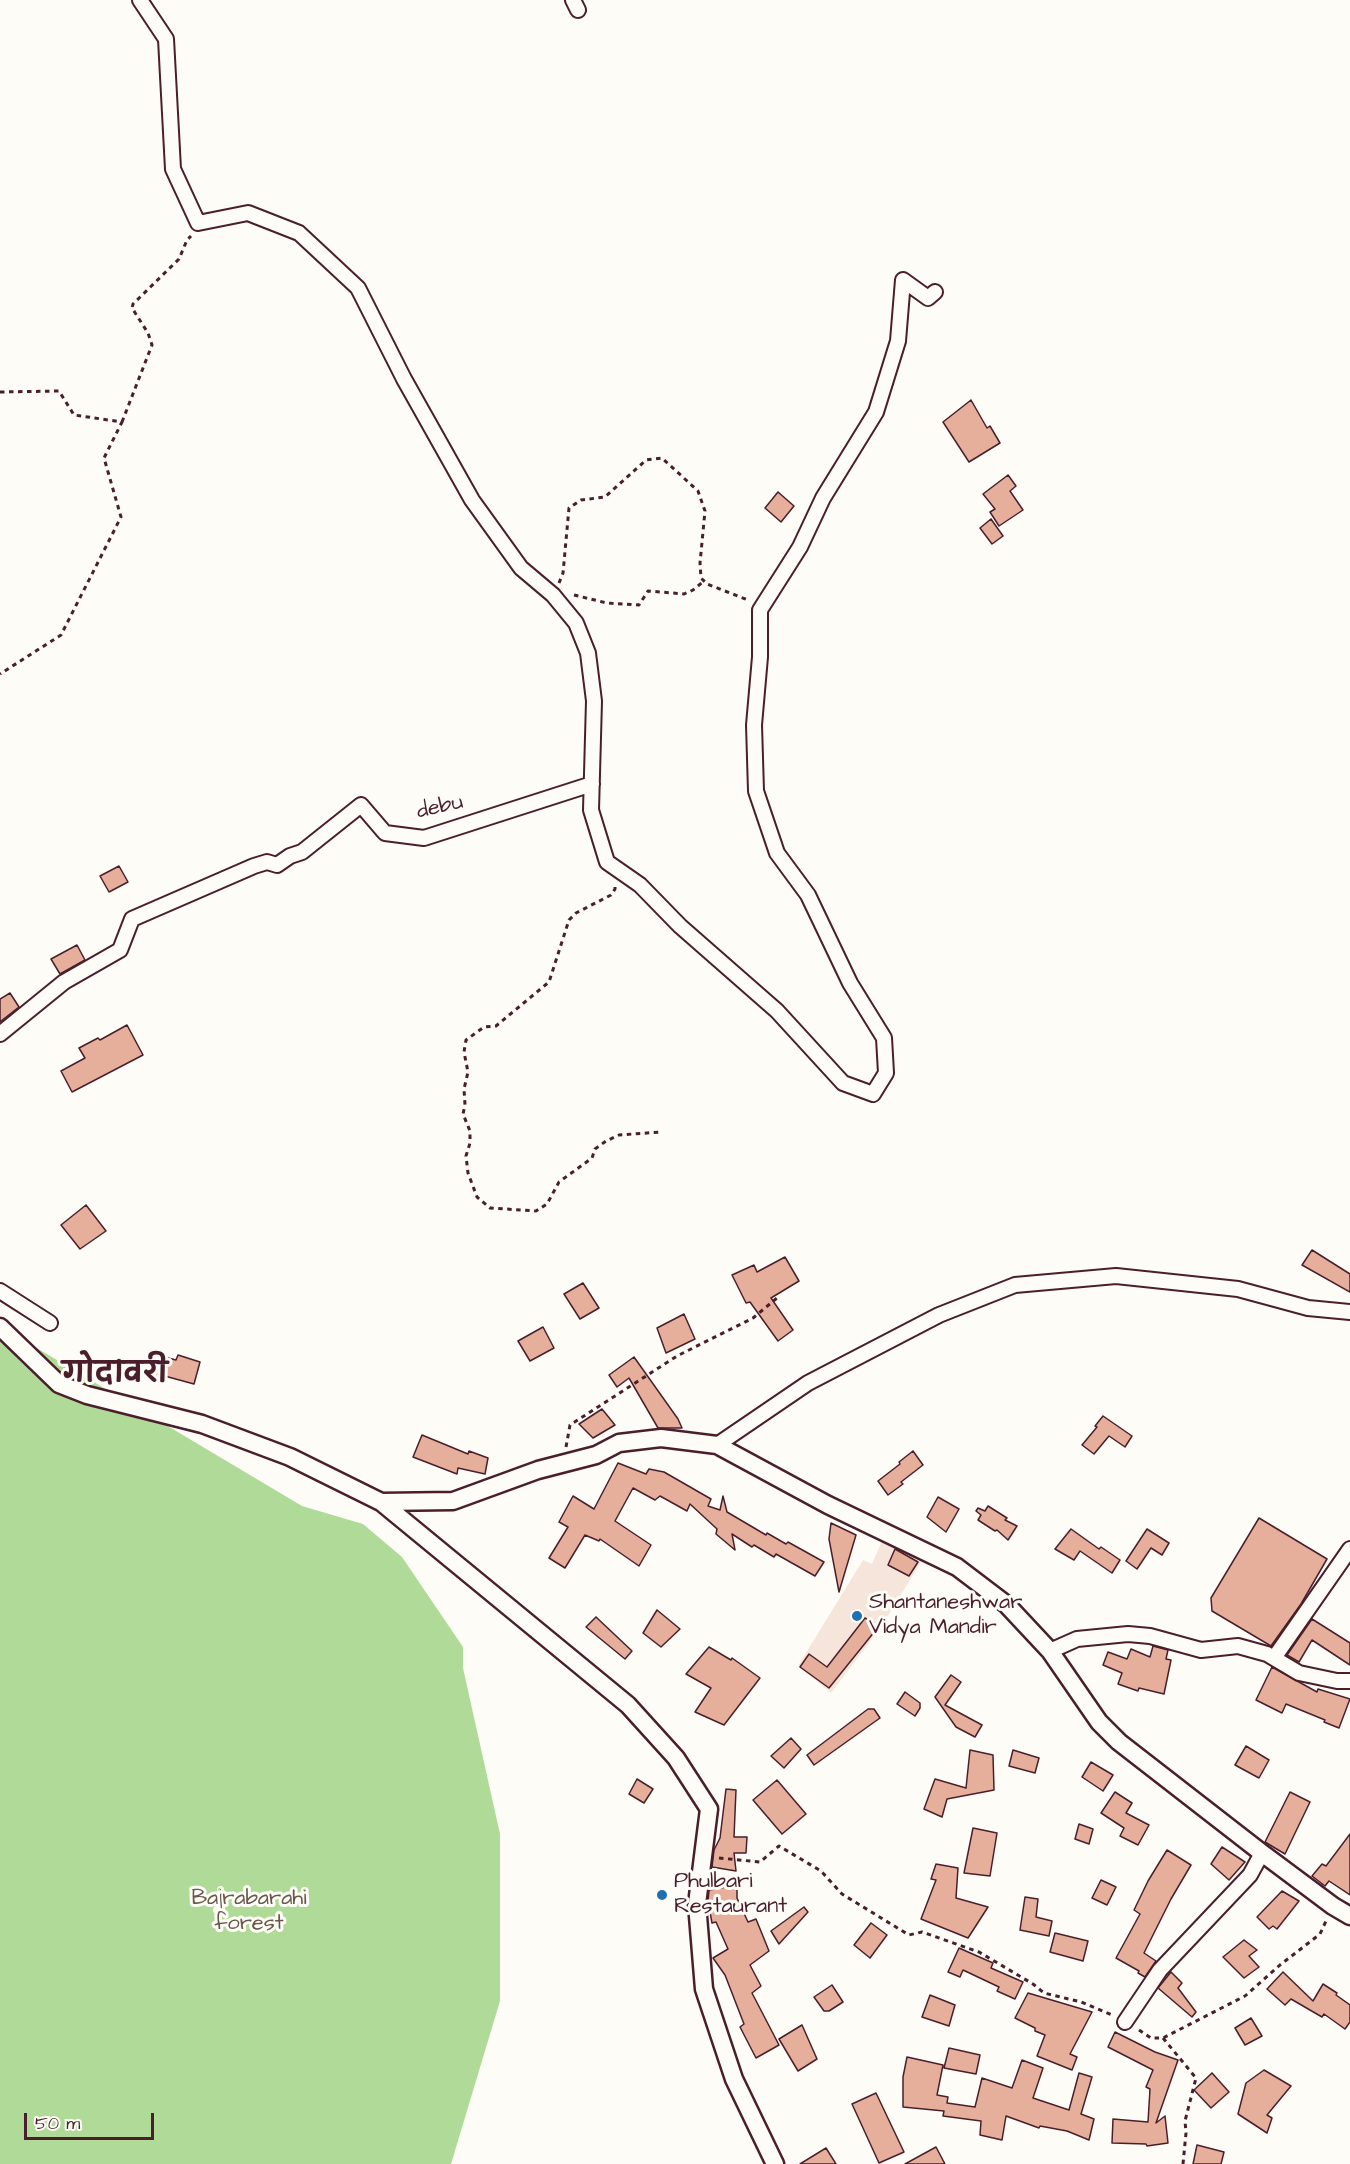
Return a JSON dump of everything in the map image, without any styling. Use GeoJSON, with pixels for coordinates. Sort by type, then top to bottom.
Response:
{"type":"FeatureCollection","features":[{"type":"Feature","properties":{"kind":"street"},"geometry":{"type":"LineString","coordinates":[[140,0],[166,39],[173,169],[198,223],[248,213],[299,233],[358,288],[404,379],[472,500],[521,568],[554,593],[576,623],[588,653],[594,701],[591,810],[607,862],[640,885],[680,926],[777,1011],[843,1083],[873,1094],[886,1073],[884,1038],[850,983],[808,895],[777,853],[756,791],[754,726],[760,610],[800,547],[824,498],[876,412],[898,341],[903,280],[928,298],[934,292]]}},
{"type":"Feature","properties":{"kind":"street","name":"debu"},"geometry":{"type":"LineString","coordinates":[[0,1034],[64,982],[120,950],[132,919],[254,866],[267,862],[277,865],[290,856],[302,852],[361,805],[385,833],[424,838],[592,784]]}},
{"type":"Feature","properties":{"kind":"street"},"geometry":{"type":"LineString","coordinates":[[717,1445],[808,1383],[939,1315],[1015,1285],[1116,1276],[1238,1289],[1308,1308],[1350,1312]]}},
{"type":"Feature","properties":{"kind":"street"},"geometry":{"type":"LineString","coordinates":[[0,1291],[50,1323]]}},
{"type":"Feature","properties":{"kind":"street"},"geometry":{"type":"LineString","coordinates":[[0,1327],[58,1384],[87,1395],[202,1424],[290,1457],[381,1502],[627,1705],[676,1758],[709,1809],[696,1904],[704,1989],[734,2079],[775,2164]]}},
{"type":"Feature","properties":{"kind":"street"},"geometry":{"type":"LineString","coordinates":[[381,1502],[453,1501],[538,1470],[596,1455],[619,1443],[660,1438],[717,1445],[828,1505],[957,1567],[1007,1605],[1050,1651],[1099,1722],[1119,1742],[1262,1853],[1350,1916]]}},
{"type":"Feature","properties":{"kind":"street"},"geometry":{"type":"LineString","coordinates":[[1274,1658],[1350,1549]]}},
{"type":"Feature","properties":{"kind":"street"},"geometry":{"type":"LineString","coordinates":[[1050,1651],[1077,1639],[1128,1634],[1150,1636],[1201,1650],[1238,1646],[1274,1658],[1299,1673],[1336,1681],[1350,1680]]}},
{"type":"Feature","properties":{"kind":"street"},"geometry":{"type":"LineString","coordinates":[[1125,2022],[1160,1970],[1250,1875],[1262,1853]]}},
{"type":"Feature","properties":{"kind":"path"},"geometry":{"type":"LineString","coordinates":[[0,674],[61,635],[121,517],[104,458],[122,422],[152,345],[148,333],[132,309],[133,304],[179,259],[198,223]]}},
{"type":"Feature","properties":{"kind":"path"},"geometry":{"type":"LineString","coordinates":[[0,392],[59,392],[75,415],[122,422]]}},
{"type":"Feature","properties":{"kind":"path"},"geometry":{"type":"LineString","coordinates":[[704,581],[684,594],[648,591],[639,605],[607,603],[554,593],[563,573],[569,508],[581,500],[605,496],[646,460],[662,458],[698,491],[705,511],[700,563],[701,578],[704,581],[707,584],[749,601],[760,610]]}},
{"type":"Feature","properties":{"kind":"path"},"geometry":{"type":"LineString","coordinates":[[607,862],[615,889],[611,895],[576,913],[569,920],[549,982],[496,1026],[484,1027],[466,1040],[464,1052],[468,1072],[464,1089],[463,1114],[470,1131],[466,1156],[468,1173],[477,1197],[490,1208],[536,1211],[547,1204],[560,1182],[592,1158],[595,1149],[606,1141],[619,1135],[661,1132]]}},
{"type":"Feature","properties":{"kind":"path"},"geometry":{"type":"LineString","coordinates":[[566,1448],[570,1425],[677,1356],[753,1318],[777,1298]]}},
{"type":"Feature","properties":{"kind":"path"},"geometry":{"type":"LineString","coordinates":[[703,1857],[760,1862],[779,1846],[820,1871],[842,1894],[909,1935],[922,1932],[979,1952],[1044,1993],[1081,2002],[1125,2022],[1151,2038],[1163,2038],[1245,1996],[1320,1934],[1333,1906]]}},
{"type":"Feature","properties":{"kind":"path"},"geometry":{"type":"LineString","coordinates":[[1163,2038],[1196,2078],[1185,2121],[1183,2164]]}},
{"type":"Feature","properties":{"kind":"shaded area","name":"Shantaneshwar Vidya Mandir"},"geometry":{"type":"Polygon","coordinates":[[[882,1541],[921,1562],[881,1627],[831,1693],[798,1666],[863,1560],[872,1564],[882,1541]]]}},
{"type":"Feature","properties":{"kind":"green space","name":"Bajrabarahi forest"},"geometry":{"type":"Polygon","coordinates":[[[0,1322],[20,1338],[302,1506],[363,1524],[402,1557],[463,1647],[463,1668],[500,1834],[500,2001],[451,2164],[0,2164],[0,1322]]]}},
{"type":"Feature","properties":{"kind":"building"},"geometry":{"type":"Polygon","coordinates":[[[971,400],[987,428],[990,426],[1000,443],[969,462],[943,422],[971,400]]]}},
{"type":"Feature","properties":{"kind":"building"},"geometry":{"type":"Polygon","coordinates":[[[1008,475],[1016,486],[1010,491],[1023,510],[999,526],[990,512],[995,509],[983,494],[1008,475]]]}},
{"type":"Feature","properties":{"kind":"building"},"geometry":{"type":"Polygon","coordinates":[[[778,492],[794,506],[781,522],[765,508],[778,492]]]}},
{"type":"Feature","properties":{"kind":"building"},"geometry":{"type":"Polygon","coordinates":[[[991,519],[1003,536],[992,544],[980,528],[991,519]]]}},
{"type":"Feature","properties":{"kind":"building"},"geometry":{"type":"Polygon","coordinates":[[[119,866],[128,882],[109,892],[100,876],[119,866]]]}},
{"type":"Feature","properties":{"kind":"building"},"geometry":{"type":"Polygon","coordinates":[[[77,945],[85,960],[60,974],[51,959],[77,945]]]}},
{"type":"Feature","properties":{"kind":"building"},"geometry":{"type":"Polygon","coordinates":[[[10,993],[19,1007],[0,1022],[0,999],[10,993]]]}},
{"type":"Feature","properties":{"kind":"building"},"geometry":{"type":"Polygon","coordinates":[[[127,1025],[143,1055],[72,1092],[61,1071],[85,1058],[79,1048],[98,1038],[100,1040],[127,1025]]]}},
{"type":"Feature","properties":{"kind":"building"},"geometry":{"type":"Polygon","coordinates":[[[86,1205],[106,1231],[80,1249],[61,1225],[86,1205]]]}},
{"type":"Feature","properties":{"kind":"building"},"geometry":{"type":"Polygon","coordinates":[[[1312,1250],[1350,1274],[1350,1292],[1302,1265],[1312,1250]]]}},
{"type":"Feature","properties":{"kind":"building"},"geometry":{"type":"Polygon","coordinates":[[[785,1257],[799,1281],[771,1298],[793,1330],[778,1341],[750,1302],[746,1303],[732,1275],[754,1265],[757,1272],[785,1257]]]}},
{"type":"Feature","properties":{"kind":"building"},"geometry":{"type":"Polygon","coordinates":[[[583,1283],[599,1308],[580,1319],[564,1294],[583,1283]]]}},
{"type":"Feature","properties":{"kind":"building"},"geometry":{"type":"Polygon","coordinates":[[[684,1314],[695,1339],[666,1353],[657,1328],[684,1314]]]}},
{"type":"Feature","properties":{"kind":"building"},"geometry":{"type":"Polygon","coordinates":[[[543,1327],[554,1348],[530,1361],[518,1341],[543,1327]]]}},
{"type":"Feature","properties":{"kind":"building"},"geometry":{"type":"Polygon","coordinates":[[[149,1353],[176,1360],[178,1355],[200,1362],[194,1384],[161,1375],[160,1379],[144,1373],[149,1353]]]}},
{"type":"Feature","properties":{"kind":"building"},"geometry":{"type":"Polygon","coordinates":[[[634,1357],[682,1428],[658,1428],[629,1378],[617,1387],[609,1375],[634,1357]]]}},
{"type":"Feature","properties":{"kind":"building"},"geometry":{"type":"Polygon","coordinates":[[[602,1409],[615,1425],[593,1438],[579,1424],[602,1409]]]}},
{"type":"Feature","properties":{"kind":"building"},"geometry":{"type":"Polygon","coordinates":[[[1103,1416],[1132,1436],[1125,1447],[1109,1436],[1094,1454],[1082,1445],[1103,1416]]]}},
{"type":"Feature","properties":{"kind":"building"},"geometry":{"type":"Polygon","coordinates":[[[422,1435],[468,1454],[469,1451],[488,1458],[485,1474],[458,1468],[457,1474],[413,1457],[422,1435]]]}},
{"type":"Feature","properties":{"kind":"building"},"geometry":{"type":"Polygon","coordinates":[[[913,1451],[923,1465],[888,1495],[878,1481],[913,1451]]]}},
{"type":"Feature","properties":{"kind":"building"},"geometry":{"type":"Polygon","coordinates":[[[618,1463],[646,1474],[649,1469],[664,1472],[711,1499],[708,1506],[720,1510],[723,1496],[727,1512],[766,1535],[767,1533],[786,1544],[788,1542],[824,1562],[815,1576],[776,1554],[774,1557],[754,1545],[752,1547],[732,1534],[735,1550],[716,1534],[717,1529],[690,1504],[687,1511],[660,1496],[655,1500],[633,1488],[615,1521],[651,1545],[639,1566],[600,1539],[599,1541],[585,1535],[565,1568],[549,1558],[568,1527],[559,1522],[573,1496],[594,1509],[618,1463]]]}},
{"type":"Feature","properties":{"kind":"building"},"geometry":{"type":"Polygon","coordinates":[[[938,1497],[959,1509],[946,1532],[927,1517],[938,1497]]]}},
{"type":"Feature","properties":{"kind":"building"},"geometry":{"type":"Polygon","coordinates":[[[988,1506],[1007,1518],[1005,1520],[1017,1526],[1008,1540],[997,1530],[995,1531],[978,1520],[981,1515],[976,1511],[978,1508],[985,1511],[988,1506]]]}},
{"type":"Feature","properties":{"kind":"building"},"geometry":{"type":"Polygon","coordinates":[[[1259,1518],[1327,1559],[1301,1604],[1271,1646],[1212,1611],[1211,1598],[1259,1518]]]}},
{"type":"Feature","properties":{"kind":"building"},"geometry":{"type":"Polygon","coordinates":[[[831,1523],[856,1535],[839,1592],[829,1539],[831,1523]]]}},
{"type":"Feature","properties":{"kind":"building"},"geometry":{"type":"Polygon","coordinates":[[[1071,1529],[1099,1549],[1101,1547],[1120,1560],[1112,1573],[1080,1551],[1074,1560],[1055,1549],[1071,1529]]]}},
{"type":"Feature","properties":{"kind":"building"},"geometry":{"type":"Polygon","coordinates":[[[1147,1529],[1169,1543],[1162,1555],[1151,1548],[1137,1569],[1126,1561],[1147,1529]]]}},
{"type":"Feature","properties":{"kind":"building"},"geometry":{"type":"Polygon","coordinates":[[[895,1549],[918,1562],[909,1576],[888,1565],[895,1549]]]}},
{"type":"Feature","properties":{"kind":"building"},"geometry":{"type":"Polygon","coordinates":[[[657,1610],[680,1629],[661,1647],[643,1633],[657,1610]]]}},
{"type":"Feature","properties":{"kind":"building"},"geometry":{"type":"Polygon","coordinates":[[[596,1617],[632,1651],[625,1659],[586,1627],[596,1617]]]}},
{"type":"Feature","properties":{"kind":"building"},"geometry":{"type":"Polygon","coordinates":[[[865,1618],[879,1626],[829,1688],[800,1667],[809,1654],[827,1667],[865,1618]]]}},
{"type":"Feature","properties":{"kind":"building"},"geometry":{"type":"Polygon","coordinates":[[[1312,1619],[1350,1643],[1350,1665],[1312,1640],[1299,1662],[1287,1655],[1312,1619]]]}},
{"type":"Feature","properties":{"kind":"building"},"geometry":{"type":"Polygon","coordinates":[[[1153,1646],[1168,1650],[1166,1659],[1171,1660],[1164,1694],[1139,1688],[1138,1691],[1118,1684],[1122,1673],[1103,1665],[1108,1652],[1127,1659],[1131,1649],[1150,1657],[1153,1646]]]}},
{"type":"Feature","properties":{"kind":"building"},"geometry":{"type":"Polygon","coordinates":[[[709,1647],[731,1660],[732,1658],[760,1678],[724,1725],[695,1712],[711,1688],[686,1674],[709,1647]]]}},
{"type":"Feature","properties":{"kind":"building"},"geometry":{"type":"Polygon","coordinates":[[[1272,1667],[1317,1692],[1318,1689],[1350,1699],[1339,1728],[1286,1704],[1282,1713],[1256,1700],[1272,1667]]]}},
{"type":"Feature","properties":{"kind":"building"},"geometry":{"type":"Polygon","coordinates":[[[951,1675],[961,1682],[945,1705],[982,1725],[975,1737],[956,1727],[935,1697],[951,1675]]]}},
{"type":"Feature","properties":{"kind":"building"},"geometry":{"type":"Polygon","coordinates":[[[905,1692],[920,1703],[915,1716],[897,1704],[905,1692]]]}},
{"type":"Feature","properties":{"kind":"building"},"geometry":{"type":"Polygon","coordinates":[[[868,1709],[874,1709],[880,1718],[814,1765],[807,1755],[868,1709]]]}},
{"type":"Feature","properties":{"kind":"building"},"geometry":{"type":"Polygon","coordinates":[[[791,1738],[801,1749],[784,1768],[771,1756],[791,1738]]]}},
{"type":"Feature","properties":{"kind":"building"},"geometry":{"type":"Polygon","coordinates":[[[1246,1746],[1269,1760],[1259,1778],[1235,1765],[1246,1746]]]}},
{"type":"Feature","properties":{"kind":"building"},"geometry":{"type":"Polygon","coordinates":[[[970,1750],[993,1755],[994,1790],[947,1799],[942,1817],[924,1809],[935,1779],[966,1788],[970,1750]]]}},
{"type":"Feature","properties":{"kind":"building"},"geometry":{"type":"Polygon","coordinates":[[[1013,1750],[1039,1758],[1035,1773],[1009,1766],[1013,1750]]]}},
{"type":"Feature","properties":{"kind":"building"},"geometry":{"type":"Polygon","coordinates":[[[1091,1762],[1113,1775],[1103,1791],[1082,1777],[1091,1762]]]}},
{"type":"Feature","properties":{"kind":"building"},"geometry":{"type":"Polygon","coordinates":[[[637,1779],[653,1789],[644,1803],[629,1794],[637,1779]]]}},
{"type":"Feature","properties":{"kind":"building"},"geometry":{"type":"Polygon","coordinates":[[[777,1780],[806,1814],[782,1834],[753,1800],[777,1780]]]}},
{"type":"Feature","properties":{"kind":"building"},"geometry":{"type":"Polygon","coordinates":[[[726,1789],[736,1790],[734,1837],[747,1837],[746,1853],[734,1853],[736,1871],[712,1867],[714,1850],[720,1838],[726,1789]]]}},
{"type":"Feature","properties":{"kind":"building"},"geometry":{"type":"Polygon","coordinates":[[[1115,1792],[1132,1803],[1126,1813],[1149,1825],[1138,1845],[1120,1836],[1124,1828],[1101,1813],[1115,1792]]]}},
{"type":"Feature","properties":{"kind":"building"},"geometry":{"type":"Polygon","coordinates":[[[1290,1792],[1310,1802],[1285,1854],[1265,1842],[1290,1792]]]}},
{"type":"Feature","properties":{"kind":"building"},"geometry":{"type":"Polygon","coordinates":[[[1079,1824],[1093,1829],[1089,1844],[1075,1839],[1079,1824]]]}},
{"type":"Feature","properties":{"kind":"building"},"geometry":{"type":"Polygon","coordinates":[[[973,1828],[997,1833],[990,1876],[964,1873],[973,1828]]]}},
{"type":"Feature","properties":{"kind":"building"},"geometry":{"type":"Polygon","coordinates":[[[1350,1834],[1350,1895],[1329,1881],[1325,1886],[1312,1876],[1322,1864],[1326,1866],[1350,1834]]]}},
{"type":"Feature","properties":{"kind":"building"},"geometry":{"type":"Polygon","coordinates":[[[1222,1847],[1245,1862],[1229,1880],[1211,1864],[1222,1847]]]}},
{"type":"Feature","properties":{"kind":"building"},"geometry":{"type":"Polygon","coordinates":[[[1167,1850],[1191,1865],[1144,1953],[1156,1961],[1145,1977],[1116,1958],[1140,1914],[1134,1910],[1167,1850]]]}},
{"type":"Feature","properties":{"kind":"building"},"geometry":{"type":"Polygon","coordinates":[[[936,1864],[958,1868],[956,1898],[988,1907],[968,1938],[921,1919],[936,1880],[931,1879],[936,1864]]]}},
{"type":"Feature","properties":{"kind":"building"},"geometry":{"type":"Polygon","coordinates":[[[1101,1880],[1116,1887],[1107,1905],[1092,1898],[1101,1880]]]}},
{"type":"Feature","properties":{"kind":"building"},"geometry":{"type":"Polygon","coordinates":[[[737,1885],[737,1898],[748,1922],[756,1919],[769,1951],[750,1965],[761,1986],[752,1993],[779,2045],[756,2058],[740,2027],[744,2024],[725,1975],[713,1958],[728,1949],[716,1922],[712,1923],[708,1901],[709,1890],[737,1885]]]}},
{"type":"Feature","properties":{"kind":"building"},"geometry":{"type":"Polygon","coordinates":[[[1282,1891],[1299,1901],[1277,1929],[1273,1926],[1269,1929],[1257,1917],[1282,1891]]]}},
{"type":"Feature","properties":{"kind":"building"},"geometry":{"type":"Polygon","coordinates":[[[1025,1897],[1038,1899],[1036,1917],[1052,1921],[1049,1936],[1020,1930],[1025,1897]]]}},
{"type":"Feature","properties":{"kind":"building"},"geometry":{"type":"Polygon","coordinates":[[[804,1907],[808,1912],[779,1944],[771,1931],[804,1907]]]}},
{"type":"Feature","properties":{"kind":"building"},"geometry":{"type":"Polygon","coordinates":[[[871,1923],[887,1935],[870,1958],[854,1945],[871,1923]]]}},
{"type":"Feature","properties":{"kind":"building"},"geometry":{"type":"Polygon","coordinates":[[[1055,1933],[1088,1941],[1083,1961],[1050,1952],[1055,1933]]]}},
{"type":"Feature","properties":{"kind":"building"},"geometry":{"type":"Polygon","coordinates":[[[1244,1940],[1257,1950],[1249,1956],[1259,1967],[1244,1978],[1223,1957],[1244,1940]]]}},
{"type":"Feature","properties":{"kind":"building"},"geometry":{"type":"Polygon","coordinates":[[[959,1948],[993,1963],[991,1968],[1023,1982],[1015,1999],[997,1991],[999,1987],[963,1970],[960,1977],[948,1972],[959,1948]]]}},
{"type":"Feature","properties":{"kind":"building"},"geometry":{"type":"Polygon","coordinates":[[[1171,1972],[1182,1983],[1178,1988],[1196,2012],[1192,2017],[1158,1988],[1171,1972]]]}},
{"type":"Feature","properties":{"kind":"building"},"geometry":{"type":"Polygon","coordinates":[[[1283,1972],[1313,2001],[1323,1984],[1337,1993],[1336,1995],[1350,2005],[1350,2022],[1345,2029],[1324,2014],[1322,2017],[1291,1999],[1285,2005],[1267,1989],[1283,1972]]]}},
{"type":"Feature","properties":{"kind":"building"},"geometry":{"type":"Polygon","coordinates":[[[832,1985],[843,2002],[829,2011],[824,2011],[814,1997],[832,1985]]]}},
{"type":"Feature","properties":{"kind":"building"},"geometry":{"type":"Polygon","coordinates":[[[1028,1993],[1092,2012],[1070,2054],[1077,2057],[1072,2070],[1037,2056],[1045,2035],[1015,2018],[1028,1993]]]}},
{"type":"Feature","properties":{"kind":"building"},"geometry":{"type":"Polygon","coordinates":[[[930,1995],[955,2005],[949,2026],[922,2017],[930,1995]]]}},
{"type":"Feature","properties":{"kind":"building"},"geometry":{"type":"Polygon","coordinates":[[[1251,2018],[1262,2036],[1245,2045],[1235,2028],[1251,2018]]]}},
{"type":"Feature","properties":{"kind":"building"},"geometry":{"type":"Polygon","coordinates":[[[802,2025],[817,2059],[798,2071],[779,2039],[802,2025]]]}},
{"type":"Feature","properties":{"kind":"building"},"geometry":{"type":"Polygon","coordinates":[[[1115,2032],[1155,2052],[1178,2060],[1156,2123],[1165,2116],[1168,2143],[1147,2146],[1146,2144],[1112,2143],[1113,2119],[1148,2122],[1150,2089],[1146,2087],[1153,2070],[1108,2047],[1115,2032]]]}},
{"type":"Feature","properties":{"kind":"building"},"geometry":{"type":"Polygon","coordinates":[[[949,2048],[980,2055],[976,2074],[944,2068],[949,2048]]]}},
{"type":"Feature","properties":{"kind":"building"},"geometry":{"type":"Polygon","coordinates":[[[907,2057],[943,2065],[937,2095],[948,2097],[947,2103],[975,2107],[982,2078],[1012,2088],[1022,2060],[1043,2068],[1033,2098],[1069,2110],[1079,2073],[1092,2077],[1081,2114],[1094,2119],[1089,2140],[1067,2131],[1040,2126],[1039,2128],[1006,2116],[1002,2140],[980,2135],[981,2121],[943,2116],[944,2111],[903,2107],[903,2077],[907,2057]]]}},
{"type":"Feature","properties":{"kind":"building"},"geometry":{"type":"Polygon","coordinates":[[[1264,2070],[1291,2086],[1267,2115],[1272,2118],[1267,2133],[1238,2114],[1246,2083],[1264,2070]]]}},
{"type":"Feature","properties":{"kind":"building"},"geometry":{"type":"Polygon","coordinates":[[[1212,2073],[1229,2092],[1211,2108],[1194,2090],[1212,2073]]]}},
{"type":"Feature","properties":{"kind":"building"},"geometry":{"type":"Polygon","coordinates":[[[876,2093],[904,2152],[879,2163],[852,2104],[876,2093]]]}},
{"type":"Feature","properties":{"kind":"building"},"geometry":{"type":"Polygon","coordinates":[[[1197,2145],[1224,2152],[1221,2164],[1193,2164],[1197,2145]]]}},
{"type":"Feature","properties":{"kind":"building"},"geometry":{"type":"Polygon","coordinates":[[[936,2147],[945,2164],[905,2164],[936,2147]]]}},
{"type":"Feature","properties":{"kind":"building"},"geometry":{"type":"Polygon","coordinates":[[[826,2148],[836,2164],[800,2164],[826,2148]]]}},
{"type":"Feature","properties":{"kind":"place","name":"Shantaneshwar Vidya Mandir"},"geometry":{"type":"Point","coordinates":[857,1616]}},
{"type":"Feature","properties":{"kind":"place","name":"Phulbari Restaurant"},"geometry":{"type":"Point","coordinates":[662,1895]}},
{"type":"Feature","properties":{"kind":"district","name":"गोदावरी"},"geometry":{"type":"Point","coordinates":[115,1376]}}]}
